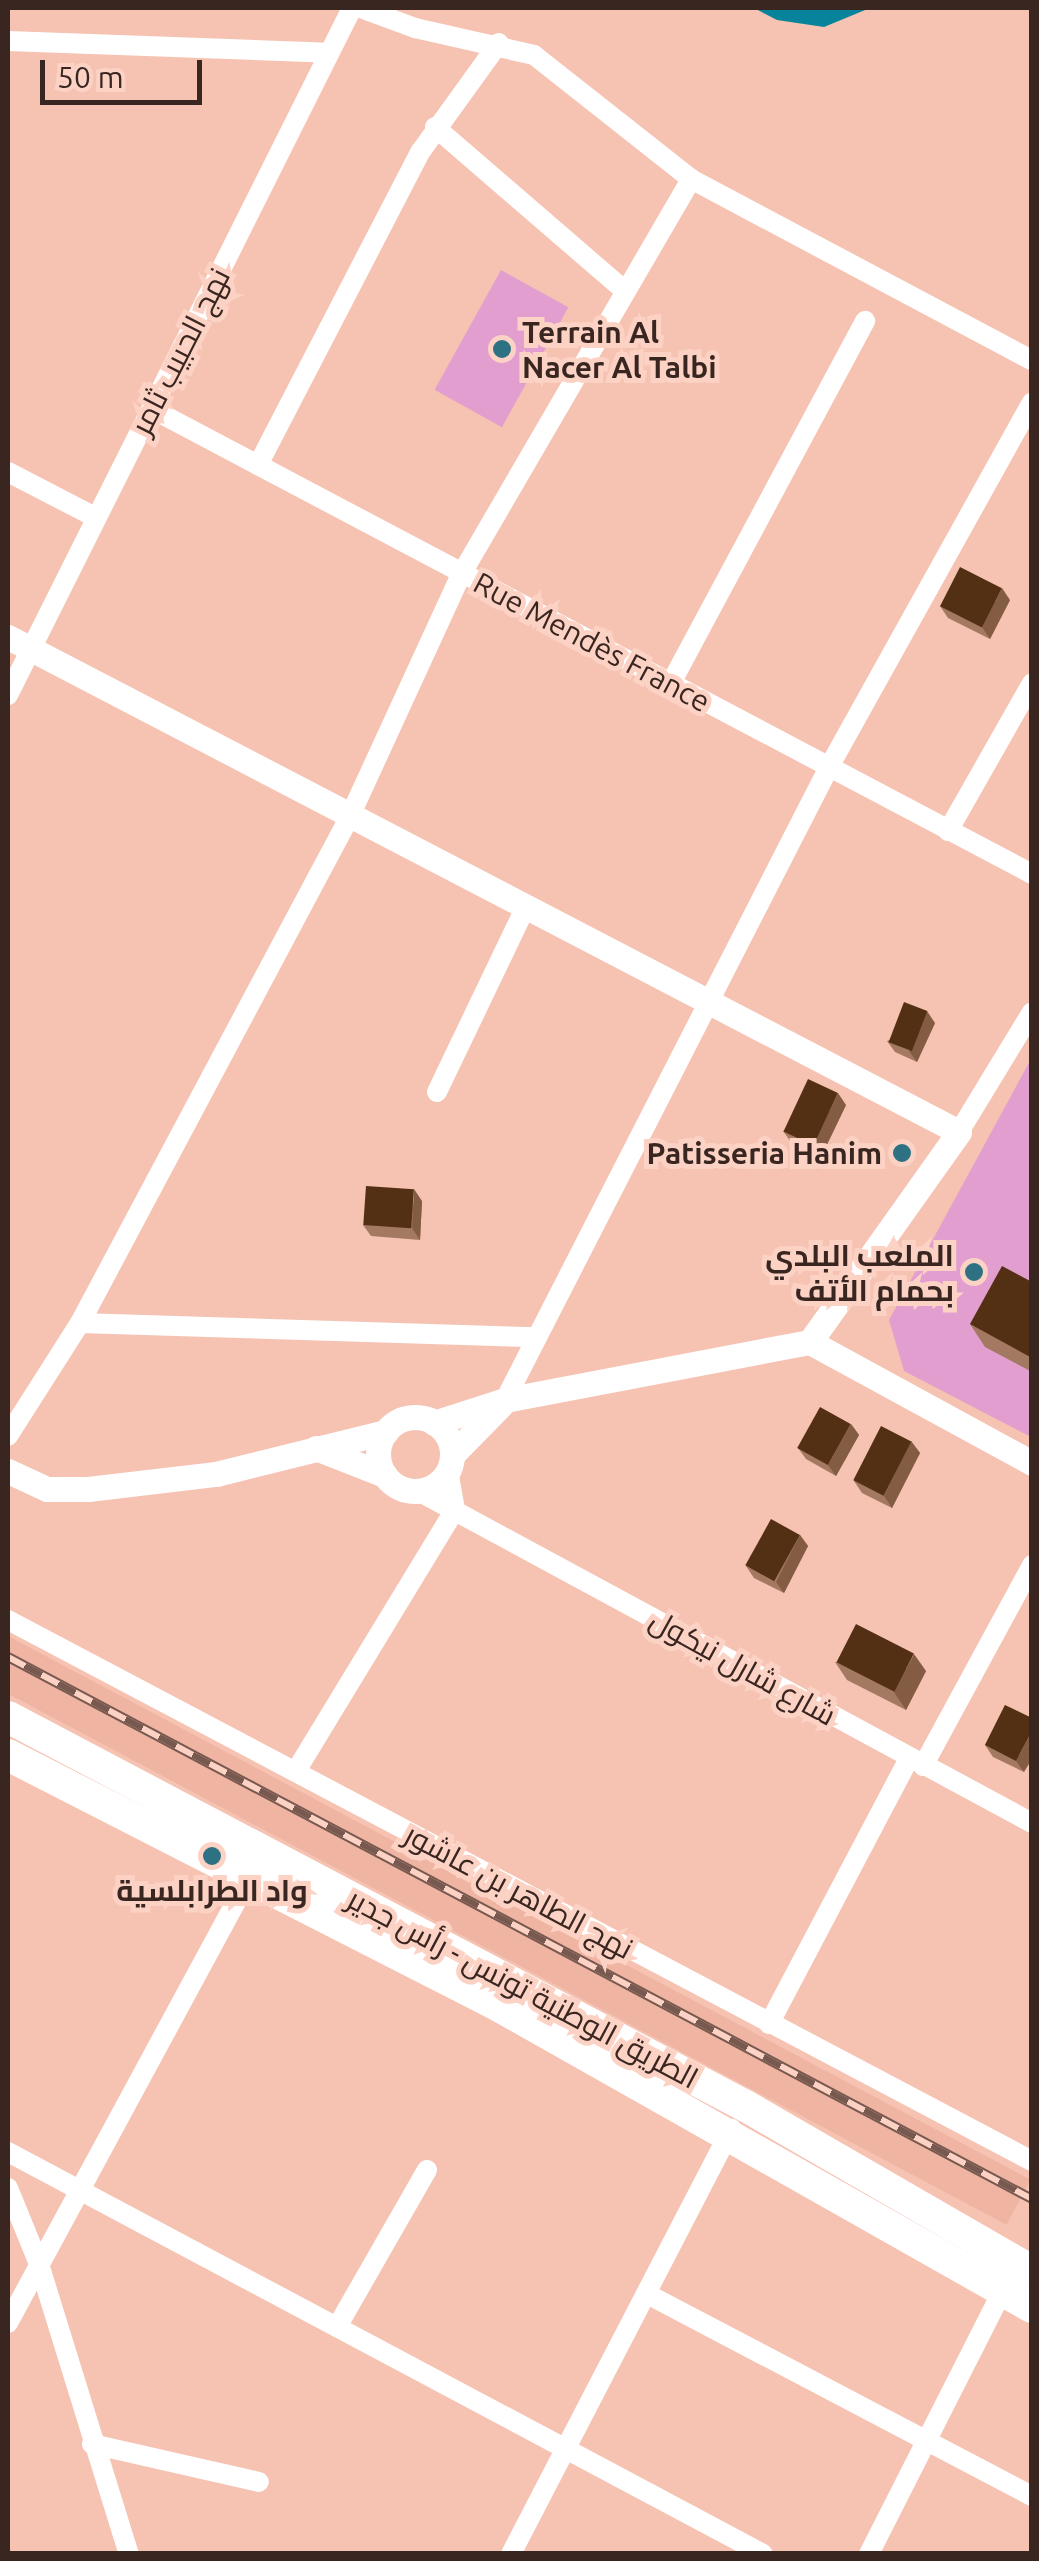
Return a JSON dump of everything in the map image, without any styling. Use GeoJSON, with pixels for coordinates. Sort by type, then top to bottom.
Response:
{"type":"FeatureCollection","features":[{"type":"Feature","properties":{"kind":"highway","name":"الطريق الوطنية تونس - رأس جدير"},"geometry":{"type":"LineString","coordinates":[[8,1717],[737,2119],[1002,2292],[1032,2307]]}},
{"type":"Feature","properties":{"kind":"highway","name":"الطريق الوطنية تونس - رأس جدير"},"geometry":{"type":"LineString","coordinates":[[8,1755],[737,2119],[1032,2272]]}},
{"type":"Feature","properties":{"kind":"street","name":"نهج الحبيب ثامر"},"geometry":{"type":"LineString","coordinates":[[8,694],[33,651],[93,516],[152,409],[352,8]]}},
{"type":"Feature","properties":{"kind":"street"},"geometry":{"type":"LineString","coordinates":[[361,8],[414,28],[499,43],[564,74],[691,179],[1032,360]]}},
{"type":"Feature","properties":{"kind":"street"},"geometry":{"type":"LineString","coordinates":[[8,41],[328,54]]}},
{"type":"Feature","properties":{"kind":"street"},"geometry":{"type":"LineString","coordinates":[[258,465],[435,127],[499,43]]}},
{"type":"Feature","properties":{"kind":"street"},"geometry":{"type":"LineString","coordinates":[[435,127],[624,289]]}},
{"type":"Feature","properties":{"kind":"street"},"geometry":{"type":"LineString","coordinates":[[8,1436],[80,1323],[350,816],[462,573],[691,179]]}},
{"type":"Feature","properties":{"kind":"street"},"geometry":{"type":"LineString","coordinates":[[671,684],[865,321]]}},
{"type":"Feature","properties":{"kind":"street"},"geometry":{"type":"LineString","coordinates":[[316,1448],[418,1490],[450,1463],[505,1400],[711,1006],[829,767],[1032,403]]}},
{"type":"Feature","properties":{"kind":"street","name":"Rue Mendès France"},"geometry":{"type":"LineString","coordinates":[[152,409],[1032,874]]}},
{"type":"Feature","properties":{"kind":"street"},"geometry":{"type":"LineString","coordinates":[[8,472],[93,516]]}},
{"type":"Feature","properties":{"kind":"street"},"geometry":{"type":"LineString","coordinates":[[8,637],[711,1006],[960,1132]]}},
{"type":"Feature","properties":{"kind":"street"},"geometry":{"type":"LineString","coordinates":[[948,830],[1032,683]]}},
{"type":"Feature","properties":{"kind":"street"},"geometry":{"type":"LineString","coordinates":[[437,1092],[525,908]]}},
{"type":"Feature","properties":{"kind":"street"},"geometry":{"type":"LineString","coordinates":[[810,1342],[960,1132],[1032,1012]]}},
{"type":"Feature","properties":{"kind":"street"},"geometry":{"type":"LineString","coordinates":[[80,1323],[537,1337]]}},
{"type":"Feature","properties":{"kind":"street"},"geometry":{"type":"LineString","coordinates":[[8,1472],[47,1490],[88,1490],[216,1474],[386,1432],[405,1419],[434,1423],[505,1400],[810,1342],[1032,1462]]}},
{"type":"Feature","properties":{"kind":"street"},"geometry":{"type":"LineString","coordinates":[[296,1771],[455,1509],[450,1463],[434,1423]]}},
{"type":"Feature","properties":{"kind":"street"},"geometry":{"type":"LineString","coordinates":[[385,1475],[378,1453],[386,1432]]}},
{"type":"Feature","properties":{"kind":"street","name":"شارع شارل نيكول"},"geometry":{"type":"LineString","coordinates":[[418,1490],[1032,1824]]}},
{"type":"Feature","properties":{"kind":"street"},"geometry":{"type":"LineString","coordinates":[[769,2024],[1032,1565]]}},
{"type":"Feature","properties":{"kind":"street","name":"نهج الطاهر بن عاشور"},"geometry":{"type":"LineString","coordinates":[[8,1620],[1032,2161]]}},
{"type":"Feature","properties":{"kind":"street"},"geometry":{"type":"LineString","coordinates":[[8,2322],[251,1874]]}},
{"type":"Feature","properties":{"kind":"street"},"geometry":{"type":"LineString","coordinates":[[511,2554],[649,2295],[737,2119]]}},
{"type":"Feature","properties":{"kind":"street"},"geometry":{"type":"LineString","coordinates":[[8,2152],[763,2554]]}},
{"type":"Feature","properties":{"kind":"street"},"geometry":{"type":"LineString","coordinates":[[337,2327],[427,2170]]}},
{"type":"Feature","properties":{"kind":"street"},"geometry":{"type":"LineString","coordinates":[[8,2188],[129,2554]]}},
{"type":"Feature","properties":{"kind":"street"},"geometry":{"type":"LineString","coordinates":[[8,2283],[35,2270]]}},
{"type":"Feature","properties":{"kind":"street"},"geometry":{"type":"LineString","coordinates":[[870,2554],[1002,2292]]}},
{"type":"Feature","properties":{"kind":"street"},"geometry":{"type":"LineString","coordinates":[[649,2295],[1032,2496]]}},
{"type":"Feature","properties":{"kind":"street"},"geometry":{"type":"LineString","coordinates":[[92,2444],[258,2482]]}},
{"type":"Feature","properties":{"kind":"shaded area","name":"Terrain Al Nacer Al Talbi"},"geometry":{"type":"Polygon","coordinates":[[[501,270],[568,307],[502,427],[435,390],[501,270]]]}},
{"type":"Feature","properties":{"kind":"shaded area","name":"الملعب البلدي بحمام الأتف"},"geometry":{"type":"Polygon","coordinates":[[[1031,1059],[1031,1437],[904,1371],[889,1320],[1031,1059]]]}},
{"type":"Feature","properties":{"kind":"shaded area"},"geometry":{"type":"Polygon","coordinates":[[[8,1636],[1030,2180],[1007,2225],[8,1694],[8,1636]]]}},
{"type":"Feature","properties":{"kind":"water"},"geometry":{"type":"Polygon","coordinates":[[[754,8],[870,8],[824,27],[777,20],[754,8]]]}},
{"type":"Feature","properties":{"kind":"building"},"geometry":{"type":"Polygon","coordinates":[[[960,567],[1002,588],[982,628],[940,606],[960,567]]]}},
{"type":"Feature","properties":{"kind":"building"},"geometry":{"type":"Polygon","coordinates":[[[904,1002],[927,1011],[912,1051],[889,1042],[904,1002]]]}},
{"type":"Feature","properties":{"kind":"building"},"geometry":{"type":"Polygon","coordinates":[[[808,1079],[838,1093],[813,1146],[783,1132],[808,1079]]]}},
{"type":"Feature","properties":{"kind":"building"},"geometry":{"type":"Polygon","coordinates":[[[366,1186],[414,1189],[411,1228],[363,1225],[366,1186]]]}},
{"type":"Feature","properties":{"kind":"building"},"geometry":{"type":"Polygon","coordinates":[[[1002,1266],[1032,1282],[1032,1358],[970,1324],[1002,1266]]]}},
{"type":"Feature","properties":{"kind":"building"},"geometry":{"type":"Polygon","coordinates":[[[820,1407],[851,1424],[828,1465],[797,1448],[820,1407]]]}},
{"type":"Feature","properties":{"kind":"building"},"geometry":{"type":"Polygon","coordinates":[[[881,1426],[911,1441],[884,1496],[853,1480],[881,1426]]]}},
{"type":"Feature","properties":{"kind":"building"},"geometry":{"type":"Polygon","coordinates":[[[771,1519],[800,1535],[774,1581],[745,1565],[771,1519]]]}},
{"type":"Feature","properties":{"kind":"building"},"geometry":{"type":"Polygon","coordinates":[[[856,1624],[914,1654],[894,1692],[836,1662],[856,1624]]]}},
{"type":"Feature","properties":{"kind":"building"},"geometry":{"type":"Polygon","coordinates":[[[1005,1705],[1032,1718],[1032,1731],[1016,1761],[985,1745],[1005,1705]]]}},
{"type":"Feature","properties":{"kind":"railway"},"geometry":{"type":"LineString","coordinates":[[8,1657],[1032,2199]]}},
{"type":"Feature","properties":{"kind":"place","name":"Terrain Al Nacer Al Talbi"},"geometry":{"type":"Point","coordinates":[502,349]}},
{"type":"Feature","properties":{"kind":"place","name":"Patisseria Hanim"},"geometry":{"type":"Point","coordinates":[902,1153]}},
{"type":"Feature","properties":{"kind":"place","name":"الملعب البلدي بحمام الأتف"},"geometry":{"type":"Point","coordinates":[974,1272]}},
{"type":"Feature","properties":{"kind":"place","name":"واد الطرابلسية"},"geometry":{"type":"Point","coordinates":[212,1856]}}]}
